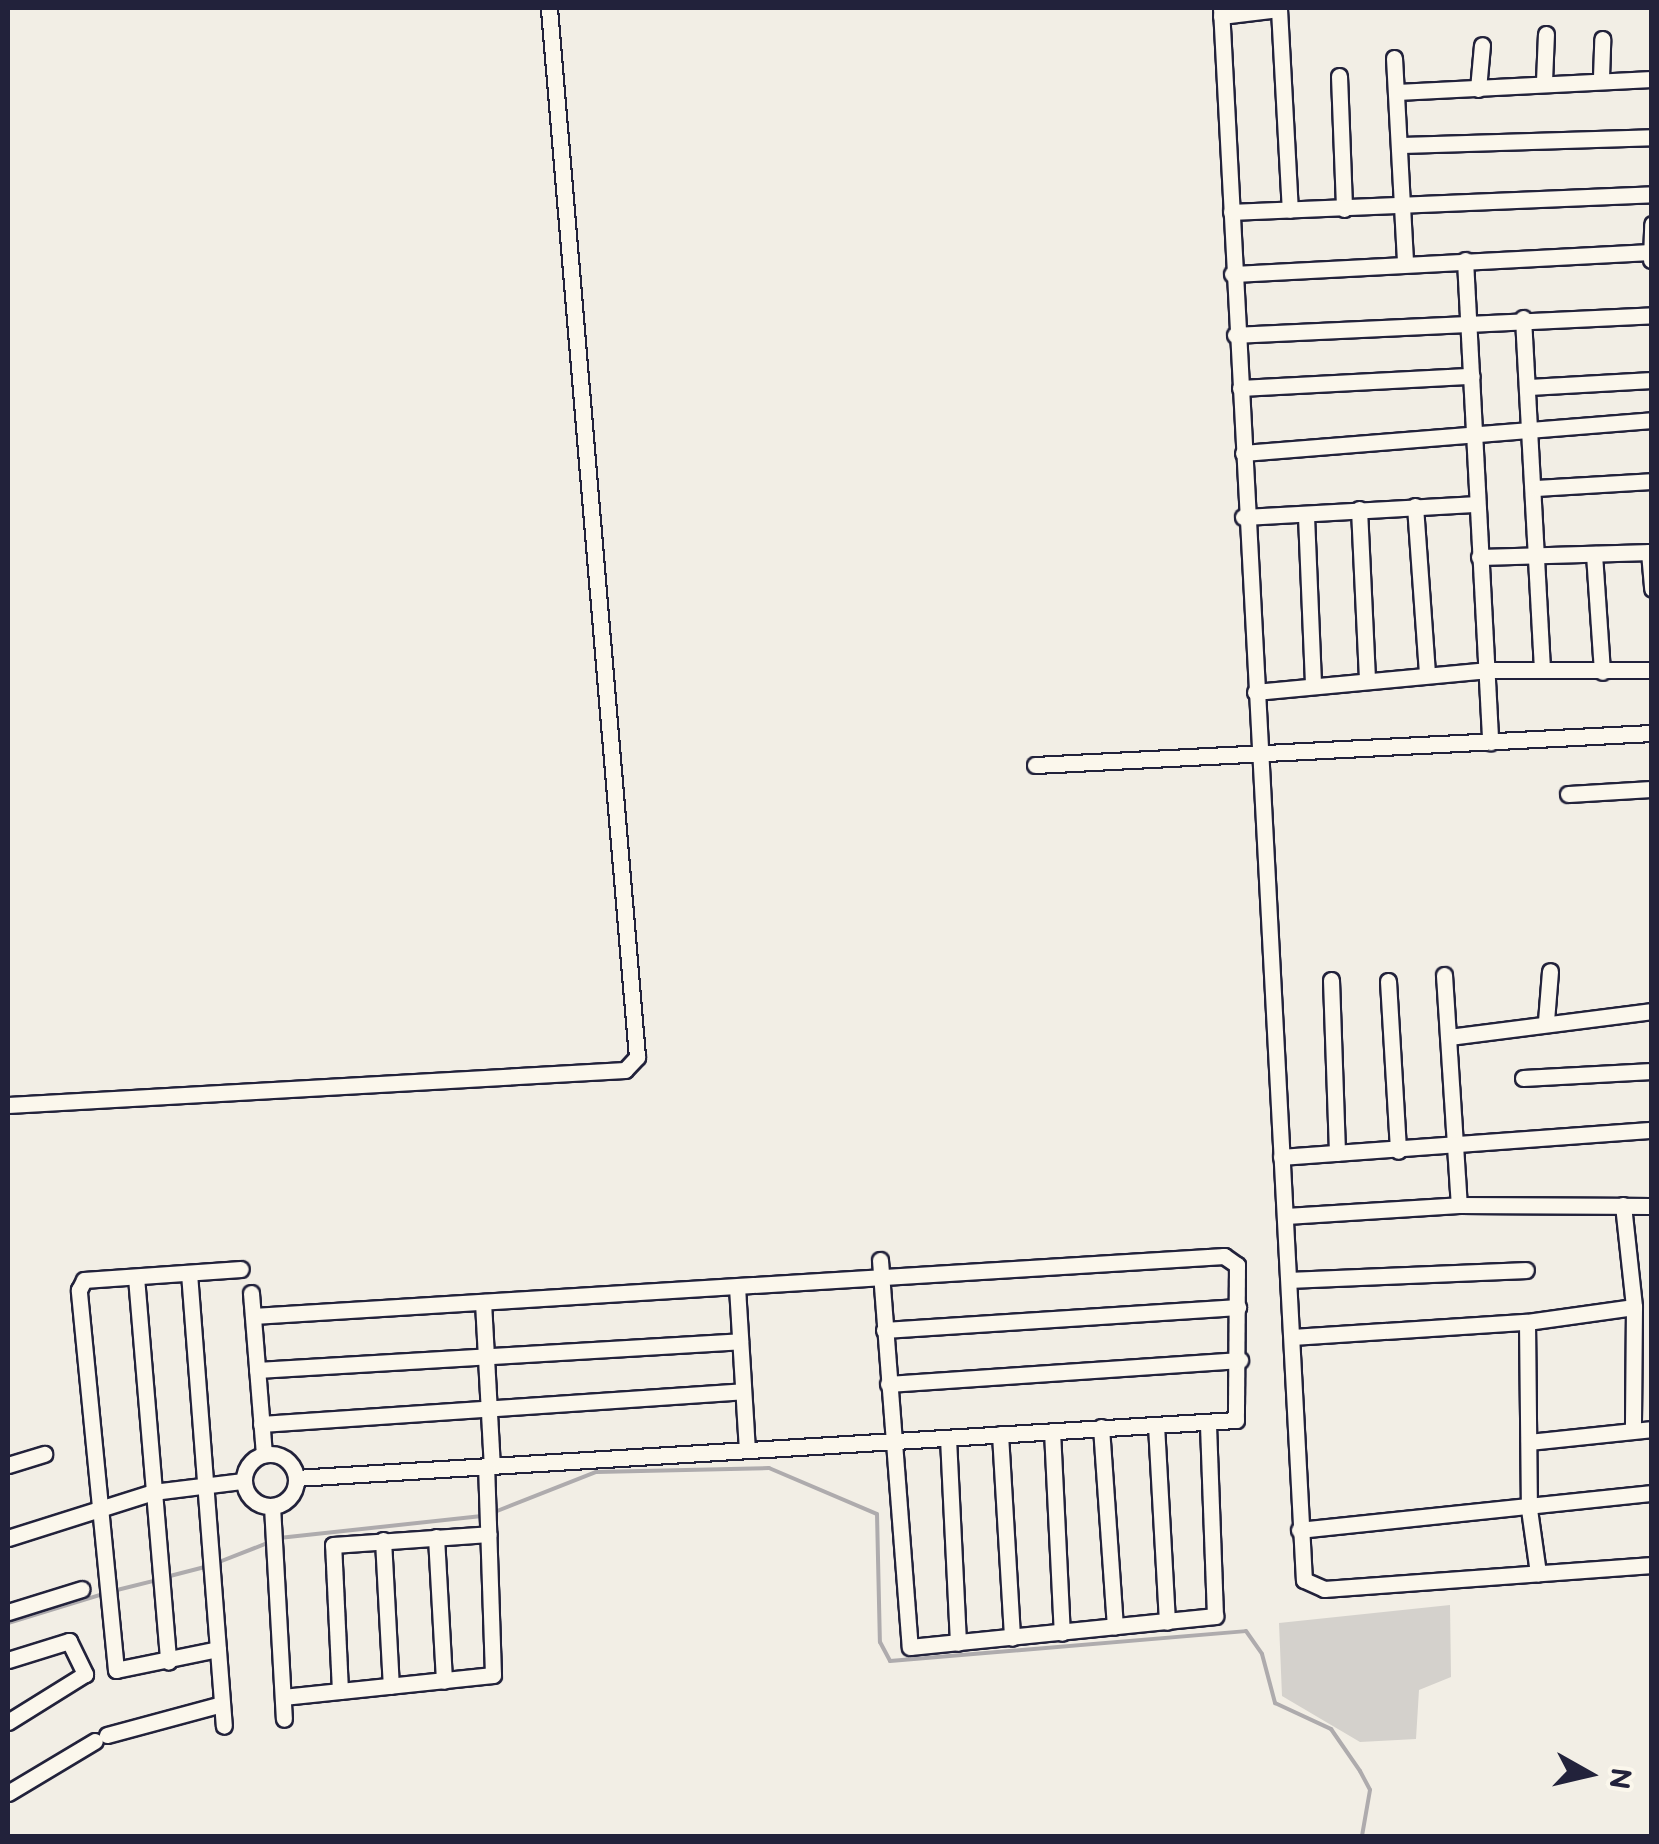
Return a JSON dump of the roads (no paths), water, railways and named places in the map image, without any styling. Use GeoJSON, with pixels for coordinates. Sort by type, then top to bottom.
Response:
{"type":"FeatureCollection","features":[{"type":"Feature","properties":{"kind":"street"},"geometry":{"type":"LineString","coordinates":[[8,1105],[625,1070],[637,1057],[549,8]]}},
{"type":"Feature","properties":{"kind":"street"},"geometry":{"type":"LineString","coordinates":[[1290,210],[1279,9],[1221,12],[1244,454],[1243,516],[1304,1580],[1312,1588],[1652,1565]]}},
{"type":"Feature","properties":{"kind":"street"},"geometry":{"type":"LineString","coordinates":[[1544,81],[1546,34]]}},
{"type":"Feature","properties":{"kind":"street"},"geometry":{"type":"LineString","coordinates":[[1602,38],[1602,78]]}},
{"type":"Feature","properties":{"kind":"street"},"geometry":{"type":"LineString","coordinates":[[1478,89],[1482,45]]}},
{"type":"Feature","properties":{"kind":"street"},"geometry":{"type":"LineString","coordinates":[[1394,58],[1406,205],[1405,264]]}},
{"type":"Feature","properties":{"kind":"street"},"geometry":{"type":"LineString","coordinates":[[1339,76],[1344,209]]}},
{"type":"Feature","properties":{"kind":"street"},"geometry":{"type":"LineString","coordinates":[[1398,92],[1602,78],[1652,79]]}},
{"type":"Feature","properties":{"kind":"street"},"geometry":{"type":"LineString","coordinates":[[1402,146],[1652,137]]}},
{"type":"Feature","properties":{"kind":"street"},"geometry":{"type":"LineString","coordinates":[[1232,212],[1652,194]]}},
{"type":"Feature","properties":{"kind":"street"},"geometry":{"type":"LineString","coordinates":[[1652,224],[1652,262]]}},
{"type":"Feature","properties":{"kind":"street"},"geometry":{"type":"LineString","coordinates":[[1232,274],[1651,252]]}},
{"type":"Feature","properties":{"kind":"street"},"geometry":{"type":"LineString","coordinates":[[1466,260],[1475,504],[1490,742]]}},
{"type":"Feature","properties":{"kind":"street"},"geometry":{"type":"LineString","coordinates":[[1235,336],[1466,320],[1652,315]]}},
{"type":"Feature","properties":{"kind":"street"},"geometry":{"type":"LineString","coordinates":[[1523,318],[1532,426],[1542,668]]}},
{"type":"Feature","properties":{"kind":"street"},"geometry":{"type":"LineString","coordinates":[[1240,388],[1472,376]]}},
{"type":"Feature","properties":{"kind":"street"},"geometry":{"type":"LineString","coordinates":[[1529,386],[1652,380]]}},
{"type":"Feature","properties":{"kind":"street"},"geometry":{"type":"LineString","coordinates":[[1244,454],[1532,426],[1652,420]]}},
{"type":"Feature","properties":{"kind":"street"},"geometry":{"type":"LineString","coordinates":[[1535,488],[1652,481]]}},
{"type":"Feature","properties":{"kind":"street"},"geometry":{"type":"LineString","coordinates":[[1243,516],[1306,516],[1359,509],[1475,504]]}},
{"type":"Feature","properties":{"kind":"street"},"geometry":{"type":"LineString","coordinates":[[1415,506],[1427,674]]}},
{"type":"Feature","properties":{"kind":"street"},"geometry":{"type":"LineString","coordinates":[[1359,509],[1368,681]]}},
{"type":"Feature","properties":{"kind":"street"},"geometry":{"type":"LineString","coordinates":[[1306,516],[1313,686]]}},
{"type":"Feature","properties":{"kind":"street"},"geometry":{"type":"LineString","coordinates":[[1478,558],[1650,552],[1652,589]]}},
{"type":"Feature","properties":{"kind":"street"},"geometry":{"type":"LineString","coordinates":[[1594,554],[1602,672]]}},
{"type":"Feature","properties":{"kind":"street"},"geometry":{"type":"LineString","coordinates":[[1255,692],[1486,670],[1652,670]]}},
{"type":"Feature","properties":{"kind":"street"},"geometry":{"type":"LineString","coordinates":[[1034,765],[1652,733]]}},
{"type":"Feature","properties":{"kind":"street"},"geometry":{"type":"LineString","coordinates":[[1568,794],[1652,789]]}},
{"type":"Feature","properties":{"kind":"street"},"geometry":{"type":"LineString","coordinates":[[1546,1021],[1550,971]]}},
{"type":"Feature","properties":{"kind":"street"},"geometry":{"type":"LineString","coordinates":[[1444,975],[1459,1205]]}},
{"type":"Feature","properties":{"kind":"street"},"geometry":{"type":"LineString","coordinates":[[1330,980],[1338,1153]]}},
{"type":"Feature","properties":{"kind":"street"},"geometry":{"type":"LineString","coordinates":[[1388,981],[1398,1150]]}},
{"type":"Feature","properties":{"kind":"street"},"geometry":{"type":"LineString","coordinates":[[1449,1037],[1546,1021],[1652,1011]]}},
{"type":"Feature","properties":{"kind":"street"},"geometry":{"type":"LineString","coordinates":[[1523,1078],[1652,1071]]}},
{"type":"Feature","properties":{"kind":"street"},"geometry":{"type":"LineString","coordinates":[[1281,1157],[1398,1150],[1454,1141],[1652,1130]]}},
{"type":"Feature","properties":{"kind":"street"},"geometry":{"type":"LineString","coordinates":[[1286,1216],[1459,1205],[1652,1206]]}},
{"type":"Feature","properties":{"kind":"street"},"geometry":{"type":"LineString","coordinates":[[1623,1205],[1634,1306],[1633,1430]]}},
{"type":"Feature","properties":{"kind":"street"},"geometry":{"type":"LineString","coordinates":[[253,1316],[1224,1256],[1237,1266],[1240,1360],[1236,1420],[296,1478]]}},
{"type":"Feature","properties":{"kind":"street"},"geometry":{"type":"LineString","coordinates":[[880,1260],[906,1644],[958,1644],[1167,1622],[1218,1611],[1208,1423]]}},
{"type":"Feature","properties":{"kind":"street"},"geometry":{"type":"LineString","coordinates":[[218,1649],[116,1670],[78,1290],[84,1280],[241,1269]]}},
{"type":"Feature","properties":{"kind":"street"},"geometry":{"type":"LineString","coordinates":[[1289,1280],[1526,1270]]}},
{"type":"Feature","properties":{"kind":"street"},"geometry":{"type":"LineString","coordinates":[[189,1273],[224,1726]]}},
{"type":"Feature","properties":{"kind":"street"},"geometry":{"type":"LineString","coordinates":[[136,1276],[168,1662]]}},
{"type":"Feature","properties":{"kind":"street"},"geometry":{"type":"LineString","coordinates":[[737,1287],[746,1450]]}},
{"type":"Feature","properties":{"kind":"street"},"geometry":{"type":"LineString","coordinates":[[252,1293],[264,1454]]}},
{"type":"Feature","properties":{"kind":"street"},"geometry":{"type":"LineString","coordinates":[[283,1696],[444,1681],[496,1670],[483,1302]]}},
{"type":"Feature","properties":{"kind":"street"},"geometry":{"type":"LineString","coordinates":[[1292,1338],[1527,1322],[1634,1306]]}},
{"type":"Feature","properties":{"kind":"street"},"geometry":{"type":"LineString","coordinates":[[884,1330],[1238,1307]]}},
{"type":"Feature","properties":{"kind":"street"},"geometry":{"type":"LineString","coordinates":[[1527,1322],[1529,1509],[1538,1574]]}},
{"type":"Feature","properties":{"kind":"street"},"geometry":{"type":"LineString","coordinates":[[257,1370],[740,1341]]}},
{"type":"Feature","properties":{"kind":"street"},"geometry":{"type":"LineString","coordinates":[[888,1384],[1240,1360]]}},
{"type":"Feature","properties":{"kind":"street"},"geometry":{"type":"LineString","coordinates":[[262,1424],[743,1392]]}},
{"type":"Feature","properties":{"kind":"street"},"geometry":{"type":"LineString","coordinates":[[1156,1425],[1167,1622]]}},
{"type":"Feature","properties":{"kind":"street"},"geometry":{"type":"LineString","coordinates":[[1102,1428],[1115,1627]]}},
{"type":"Feature","properties":{"kind":"street"},"geometry":{"type":"LineString","coordinates":[[1529,1442],[1652,1429]]}},
{"type":"Feature","properties":{"kind":"street"},"geometry":{"type":"LineString","coordinates":[[1052,1431],[1062,1633]]}},
{"type":"Feature","properties":{"kind":"street"},"geometry":{"type":"LineString","coordinates":[[1000,1434],[1012,1638]]}},
{"type":"Feature","properties":{"kind":"street"},"geometry":{"type":"LineString","coordinates":[[948,1438],[958,1644]]}},
{"type":"Feature","properties":{"kind":"street"},"geometry":{"type":"LineString","coordinates":[[8,1465],[44,1454]]}},
{"type":"Feature","properties":{"kind":"street"},"geometry":{"type":"LineString","coordinates":[[264,1454],[284,1457],[296,1478],[291,1496],[272,1506],[250,1498],[243,1481],[247,1465],[264,1454]]}},
{"type":"Feature","properties":{"kind":"street"},"geometry":{"type":"LineString","coordinates":[[8,1538],[153,1492],[243,1481]]}},
{"type":"Feature","properties":{"kind":"street"},"geometry":{"type":"LineString","coordinates":[[1300,1530],[1529,1509],[1652,1493]]}},
{"type":"Feature","properties":{"kind":"street"},"geometry":{"type":"LineString","coordinates":[[272,1506],[284,1719]]}},
{"type":"Feature","properties":{"kind":"street"},"geometry":{"type":"LineString","coordinates":[[340,1691],[330,1549],[436,1537],[488,1521]]}},
{"type":"Feature","properties":{"kind":"street"},"geometry":{"type":"LineString","coordinates":[[436,1537],[444,1681]]}},
{"type":"Feature","properties":{"kind":"street"},"geometry":{"type":"LineString","coordinates":[[383,1540],[391,1686]]}},
{"type":"Feature","properties":{"kind":"street"},"geometry":{"type":"LineString","coordinates":[[8,1612],[82,1589]]}},
{"type":"Feature","properties":{"kind":"street"},"geometry":{"type":"LineString","coordinates":[[8,1660],[69,1641],[85,1674],[8,1722]]}},
{"type":"Feature","properties":{"kind":"street"},"geometry":{"type":"LineString","coordinates":[[8,1793],[101,1738],[222,1704]]}},
{"type":"Feature","properties":{"kind":"waterway"},"geometry":{"type":"LineString","coordinates":[[492,1513],[596,1472],[769,1468],[877,1514],[880,1642],[890,1661],[1246,1631],[1262,1654],[1275,1703],[1331,1729],[1360,1771],[1370,1790],[1362,1836]]}},
{"type":"Feature","properties":{"kind":"waterway"},"geometry":{"type":"LineString","coordinates":[[279,1538],[482,1516]]}},
{"type":"Feature","properties":{"kind":"waterway"},"geometry":{"type":"LineString","coordinates":[[219,1562],[270,1542]]}},
{"type":"Feature","properties":{"kind":"waterway"},"geometry":{"type":"LineString","coordinates":[[166,1577],[205,1567]]}},
{"type":"Feature","properties":{"kind":"waterway"},"geometry":{"type":"LineString","coordinates":[[113,1591],[157,1580]]}},
{"type":"Feature","properties":{"kind":"waterway"},"geometry":{"type":"LineString","coordinates":[[8,1623],[103,1594]]}}]}
